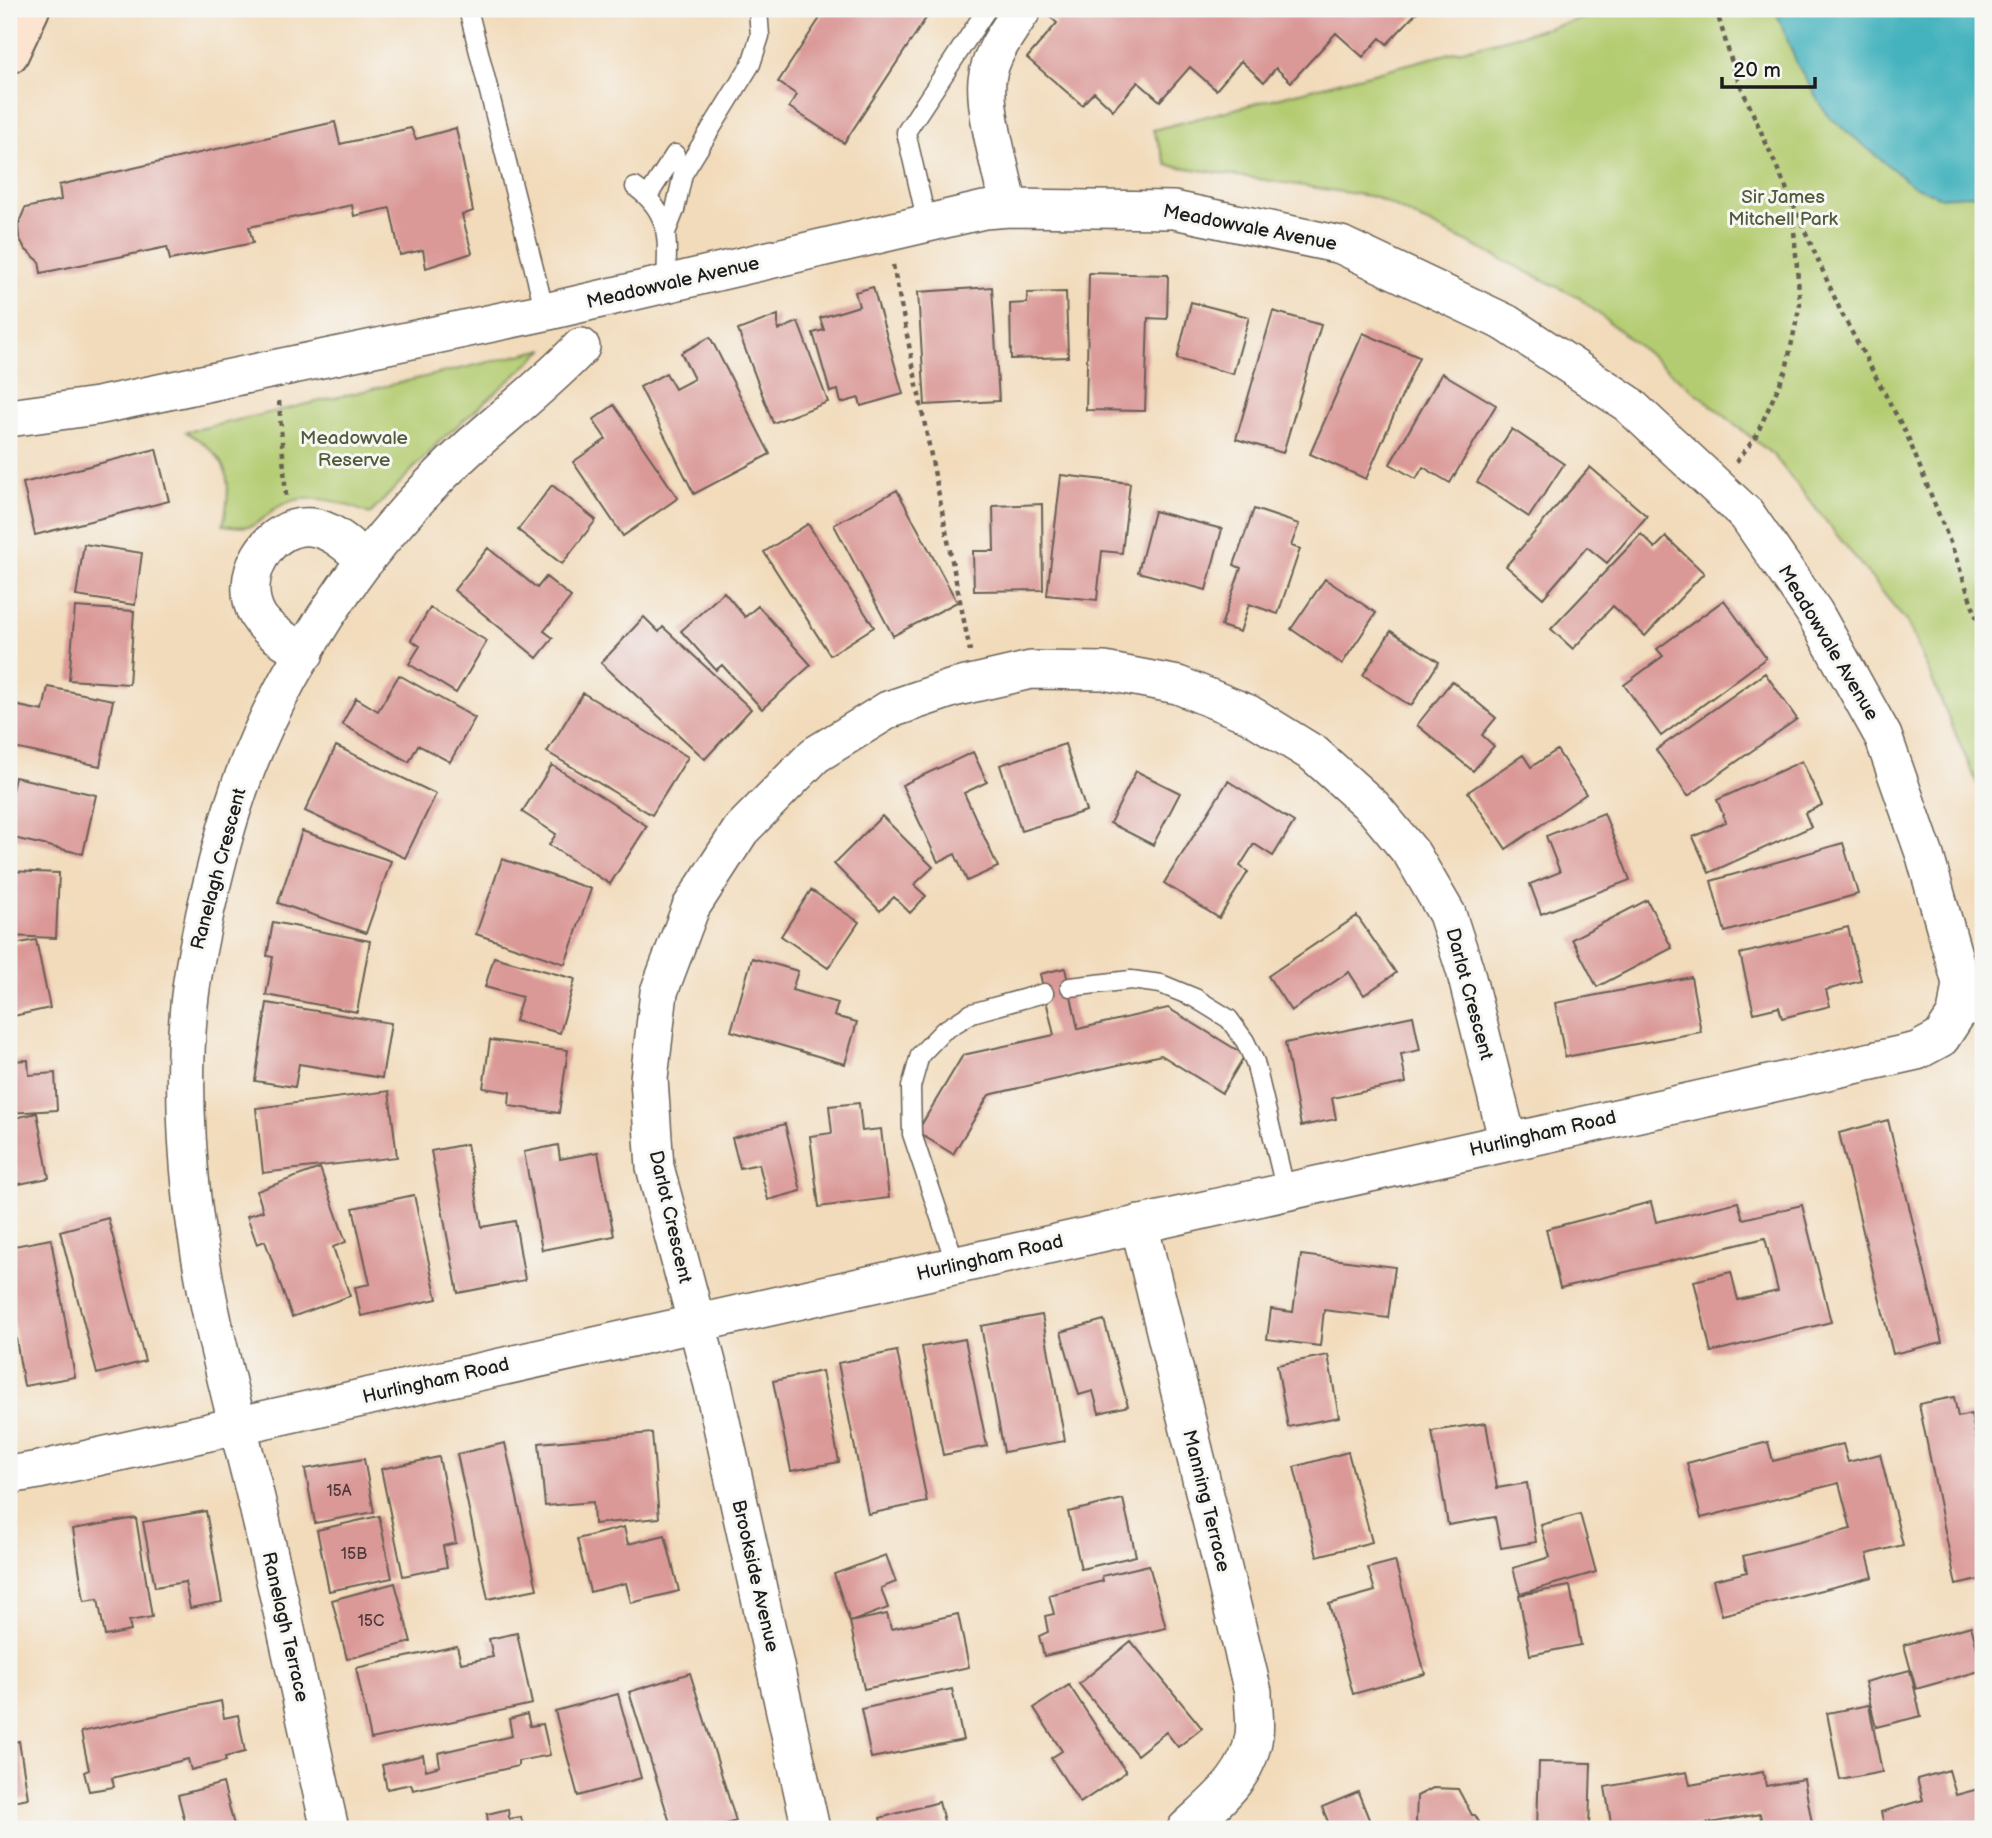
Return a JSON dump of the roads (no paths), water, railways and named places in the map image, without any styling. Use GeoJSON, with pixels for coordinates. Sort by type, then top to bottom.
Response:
{"type":"FeatureCollection","features":[{"type":"Feature","properties":{"kind":"main road"},"geometry":{"type":"LineString","coordinates":[[9,54],[30,9]]}},
{"type":"Feature","properties":{"kind":"street"},"geometry":{"type":"LineString","coordinates":[[1009,208],[990,114],[988,80],[1000,44],[1023,9]]}},
{"type":"Feature","properties":{"kind":"street","name":"Meadowvale Avenue"},"geometry":{"type":"LineString","coordinates":[[9,418],[97,406],[545,313],[984,210],[1174,210],[1341,245],[1506,323],[1627,403],[1747,515],[1814,612],[1883,736],[1925,856],[1970,1016]]}},
{"type":"Feature","properties":{"kind":"street","name":"Ranelagh Crescent"},"geometry":{"type":"LineString","coordinates":[[237,1426],[200,1254],[187,1138],[188,1017],[197,950],[232,809],[255,748],[277,701],[304,653],[366,560],[469,448],[559,370],[582,346]]}},
{"type":"Feature","properties":{"kind":"street","name":"Meadowvale Avenue"},"geometry":{"type":"LineString","coordinates":[[9,444],[97,406]]}},
{"type":"Feature","properties":{"kind":"street"},"geometry":{"type":"LineString","coordinates":[[304,653],[272,631],[259,618],[252,594],[253,576],[259,558],[275,537],[297,527],[314,527],[339,538],[366,560]]}},
{"type":"Feature","properties":{"kind":"street","name":"Darlot Crescent"},"geometry":{"type":"LineString","coordinates":[[697,1324],[655,1167],[649,1079],[659,992],[691,907],[741,830],[815,755],[888,710],[953,688],[1031,670],[1104,671],[1178,685],[1249,714],[1314,754],[1373,807],[1412,854],[1447,914],[1465,971],[1508,1142]]}},
{"type":"Feature","properties":{"kind":"street","name":"Hurlingham Road"},"geometry":{"type":"LineString","coordinates":[[9,1475],[38,1471],[1917,1051],[1941,1038],[1970,1016]]}},
{"type":"Feature","properties":{"kind":"street","name":"Manning Terrace"},"geometry":{"type":"LineString","coordinates":[[1139,1224],[1253,1692],[1254,1734],[1247,1765],[1240,1777],[1186,1829]]}},
{"type":"Feature","properties":{"kind":"street","name":"Brookside Avenue"},"geometry":{"type":"LineString","coordinates":[[697,1324],[713,1385],[811,1829]]}},
{"type":"Feature","properties":{"kind":"street","name":"Ranelagh Terrace"},"geometry":{"type":"LineString","coordinates":[[237,1426],[330,1829]]}},
{"type":"Feature","properties":{"kind":"lane"},"geometry":{"type":"LineString","coordinates":[[468,9],[545,313]]}},
{"type":"Feature","properties":{"kind":"lane"},"geometry":{"type":"LineString","coordinates":[[666,284],[667,230],[675,210],[682,174],[751,64],[760,36],[758,9]]}},
{"type":"Feature","properties":{"kind":"lane"},"geometry":{"type":"LineString","coordinates":[[927,223],[906,132],[986,9]]}},
{"type":"Feature","properties":{"kind":"lane"},"geometry":{"type":"LineString","coordinates":[[667,230],[641,192],[675,154]]}},
{"type":"Feature","properties":{"kind":"lane"},"geometry":{"type":"LineString","coordinates":[[1070,987],[1132,979],[1161,984],[1195,998],[1229,1019],[1245,1041],[1264,1089],[1286,1192]]}},
{"type":"Feature","properties":{"kind":"lane"},"geometry":{"type":"LineString","coordinates":[[957,1265],[912,1134],[911,1087],[920,1055],[943,1031],[971,1013],[1044,993]]}},
{"type":"Feature","properties":{"kind":"water"},"geometry":{"type":"Polygon","coordinates":[[[1775,9],[1983,9],[1983,194],[1941,197],[1913,186],[1827,115],[1797,64],[1775,9]]]}},
{"type":"Feature","properties":{"kind":"park label","name":"Sir James Mitchell Park"},"geometry":{"type":"Point","coordinates":[1783,208]}},
{"type":"Feature","properties":{"kind":"park label","name":"Meadowvale Reserve"},"geometry":{"type":"Point","coordinates":[354,449]}}]}
